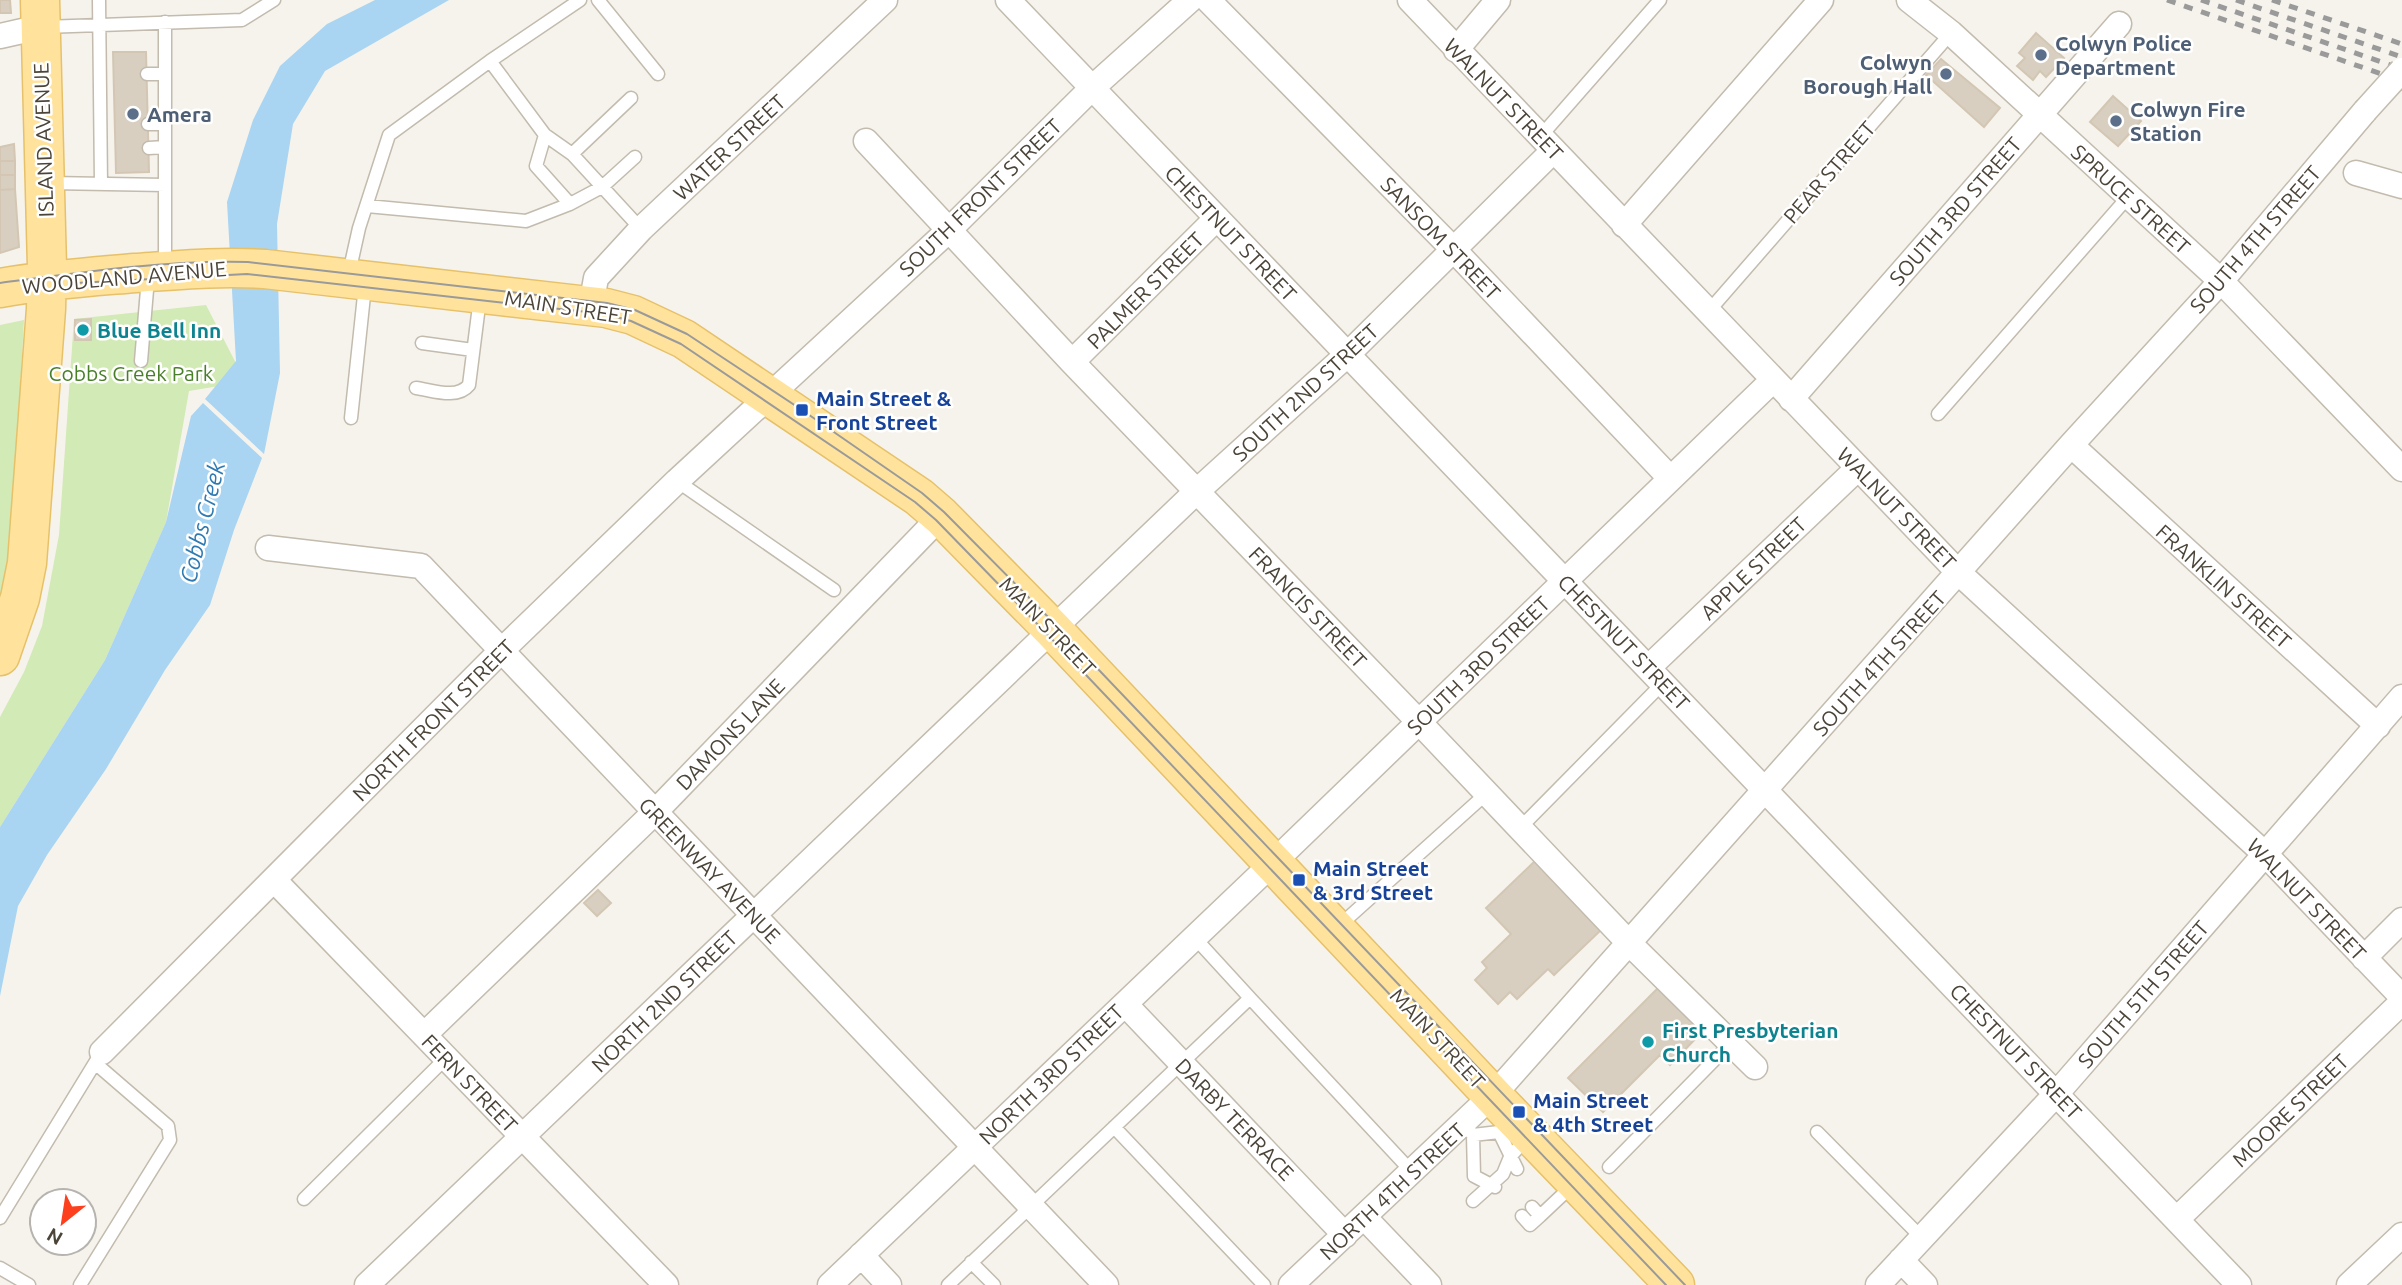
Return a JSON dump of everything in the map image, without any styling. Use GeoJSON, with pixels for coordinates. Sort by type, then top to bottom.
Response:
{"type":"FeatureCollection","features":[{"type":"Feature","properties":{"kind":"main road","name":"ISLAND AVENUE"},"geometry":{"type":"LineString","coordinates":[[0,656],[20,598],[27,563],[37,456],[47,280],[40,14]]}},
{"type":"Feature","properties":{"kind":"main road","name":"WOODLAND AVENUE"},"geometry":{"type":"LineString","coordinates":[[0,288],[47,280],[248,268]]}},
{"type":"Feature","properties":{"kind":"main road","name":"MAIN STREET"},"geometry":{"type":"LineString","coordinates":[[248,268],[591,306],[633,315],[684,338],[919,497],[1053,630],[1493,1096],[1519,1154],[1570,1188],[1675,1285]]}},
{"type":"Feature","properties":{"kind":"street","name":"WATER STREET"},"geometry":{"type":"LineString","coordinates":[[591,306],[596,278],[641,229],[885,0]]}},
{"type":"Feature","properties":{"kind":"street","name":"CHESTNUT STREET"},"geometry":{"type":"LineString","coordinates":[[1008,0],[2239,1285]]}},
{"type":"Feature","properties":{"kind":"street","name":"SOUTH FRONT STREET"},"geometry":{"type":"LineString","coordinates":[[771,396],[948,231],[1092,88],[1190,0]]}},
{"type":"Feature","properties":{"kind":"street","name":"SANSOM STREET"},"geometry":{"type":"LineString","coordinates":[[1208,0],[1453,249],[1670,478]]}},
{"type":"Feature","properties":{"kind":"street","name":"WALNUT STREET"},"geometry":{"type":"LineString","coordinates":[[1410,0],[1959,573],[2266,855],[2402,999]]}},
{"type":"Feature","properties":{"kind":"street"},"geometry":{"type":"LineString","coordinates":[[1456,50],[1498,0]]}},
{"type":"Feature","properties":{"kind":"street"},"geometry":{"type":"LineString","coordinates":[[1624,225],[1821,0]]}},
{"type":"Feature","properties":{"kind":"street","name":"SPRUCE STREET"},"geometry":{"type":"LineString","coordinates":[[1909,0],[1951,33],[2221,281],[2402,469]]}},
{"type":"Feature","properties":{"kind":"street"},"geometry":{"type":"LineString","coordinates":[[0,36],[40,14]]}},
{"type":"Feature","properties":{"kind":"street","name":"SOUTH 3RD STREET"},"geometry":{"type":"LineString","coordinates":[[1791,399],[2119,24]]}},
{"type":"Feature","properties":{"kind":"street","name":"SOUTH 4TH STREET"},"geometry":{"type":"LineString","coordinates":[[1493,1096],[2071,445],[2221,281],[2402,70]]}},
{"type":"Feature","properties":{"kind":"street","name":"FRANCIS STREET"},"geometry":{"type":"LineString","coordinates":[[866,141],[1196,492],[1630,944],[1755,1067]]}},
{"type":"Feature","properties":{"kind":"street","name":"SOUTH 2ND STREET"},"geometry":{"type":"LineString","coordinates":[[1053,630],[1196,492],[1348,354],[1453,249],[1546,144]]}},
{"type":"Feature","properties":{"kind":"street"},"geometry":{"type":"LineString","coordinates":[[2357,173],[2402,186]]}},
{"type":"Feature","properties":{"kind":"street","name":"PALMER STREET"},"geometry":{"type":"LineString","coordinates":[[1072,362],[1217,218]]}},
{"type":"Feature","properties":{"kind":"street","name":"SOUTH 3RD STREET"},"geometry":{"type":"LineString","coordinates":[[1273,862],[1773,380]]}},
{"type":"Feature","properties":{"kind":"street","name":"NORTH FRONT STREET"},"geometry":{"type":"LineString","coordinates":[[98,1058],[501,651],[677,481],[771,396]]}},
{"type":"Feature","properties":{"kind":"street","name":"FRANKLIN STREET"},"geometry":{"type":"LineString","coordinates":[[2071,445],[2378,726]]}},
{"type":"Feature","properties":{"kind":"street","name":"APPLE STREET"},"geometry":{"type":"LineString","coordinates":[[1656,675],[1858,468]]}},
{"type":"Feature","properties":{"kind":"street","name":"DAMONS LANE"},"geometry":{"type":"LineString","coordinates":[[424,1035],[655,812],[941,516]]}},
{"type":"Feature","properties":{"kind":"street","name":"GREENWAY AVENUE"},"geometry":{"type":"LineString","coordinates":[[268,548],[421,566],[1106,1285]]}},
{"type":"Feature","properties":{"kind":"street","name":"NORTH 2ND STREET"},"geometry":{"type":"LineString","coordinates":[[367,1285],[1053,630]]}},
{"type":"Feature","properties":{"kind":"street","name":"SOUTH 5TH STREET"},"geometry":{"type":"LineString","coordinates":[[1878,1285],[2057,1093],[2402,697]]}},
{"type":"Feature","properties":{"kind":"street","name":"NORTH 3RD STREET"},"geometry":{"type":"LineString","coordinates":[[830,1285],[1273,862]]}},
{"type":"Feature","properties":{"kind":"street","name":"FERN STREET"},"geometry":{"type":"LineString","coordinates":[[274,880],[666,1285]]}},
{"type":"Feature","properties":{"kind":"street"},"geometry":{"type":"LineString","coordinates":[[2364,958],[2402,920]]}},
{"type":"Feature","properties":{"kind":"street","name":"MOORE STREET"},"geometry":{"type":"LineString","coordinates":[[2178,1219],[2402,999]]}},
{"type":"Feature","properties":{"kind":"street","name":"DARBY TERRACE"},"geometry":{"type":"LineString","coordinates":[[1125,1004],[1345,1235]]}},
{"type":"Feature","properties":{"kind":"street","name":"NORTH 4TH STREET"},"geometry":{"type":"LineString","coordinates":[[1291,1285],[1412,1172],[1468,1130],[1493,1096]]}},
{"type":"Feature","properties":{"kind":"street"},"geometry":{"type":"LineString","coordinates":[[1364,1217],[1429,1285]]}},
{"type":"Feature","properties":{"kind":"street"},"geometry":{"type":"LineString","coordinates":[[2349,1285],[2402,1235]]}},
{"type":"Feature","properties":{"kind":"street"},"geometry":{"type":"LineString","coordinates":[[861,1255],[889,1285]]}},
{"type":"Feature","properties":{"kind":"street"},"geometry":{"type":"LineString","coordinates":[[1901,1261],[1925,1285]]}},
{"type":"Feature","properties":{"kind":"lane"},"geometry":{"type":"LineString","coordinates":[[99,0],[98,25],[107,75],[100,124],[101,184]]}},
{"type":"Feature","properties":{"kind":"lane"},"geometry":{"type":"LineString","coordinates":[[40,14],[98,25],[242,20],[274,0]]}},
{"type":"Feature","properties":{"kind":"lane"},"geometry":{"type":"LineString","coordinates":[[351,418],[357,280],[366,206],[389,135],[490,61],[580,0]]}},
{"type":"Feature","properties":{"kind":"lane"},"geometry":{"type":"LineString","coordinates":[[598,0],[658,74]]}},
{"type":"Feature","properties":{"kind":"lane"},"geometry":{"type":"LineString","coordinates":[[1546,144],[1660,0]]}},
{"type":"Feature","properties":{"kind":"lane"},"geometry":{"type":"LineString","coordinates":[[141,361],[170,271],[165,185],[165,22]]}},
{"type":"Feature","properties":{"kind":"lane","name":"PEAR STREET"},"geometry":{"type":"LineString","coordinates":[[1708,312],[1951,33]]}},
{"type":"Feature","properties":{"kind":"lane"},"geometry":{"type":"LineString","coordinates":[[490,61],[545,135],[572,154],[641,229]]}},
{"type":"Feature","properties":{"kind":"lane"},"geometry":{"type":"LineString","coordinates":[[147,74],[165,74]]}},
{"type":"Feature","properties":{"kind":"lane"},"geometry":{"type":"LineString","coordinates":[[572,154],[631,98]]}},
{"type":"Feature","properties":{"kind":"lane"},"geometry":{"type":"LineString","coordinates":[[100,124],[115,124]]}},
{"type":"Feature","properties":{"kind":"lane"},"geometry":{"type":"LineString","coordinates":[[148,124],[165,124]]}},
{"type":"Feature","properties":{"kind":"lane"},"geometry":{"type":"LineString","coordinates":[[545,135],[536,166],[570,204]]}},
{"type":"Feature","properties":{"kind":"lane"},"geometry":{"type":"LineString","coordinates":[[100,147],[115,147]]}},
{"type":"Feature","properties":{"kind":"lane"},"geometry":{"type":"LineString","coordinates":[[149,148],[165,147]]}},
{"type":"Feature","properties":{"kind":"lane"},"geometry":{"type":"LineString","coordinates":[[366,206],[526,221],[570,204],[602,187],[635,157]]}},
{"type":"Feature","properties":{"kind":"lane"},"geometry":{"type":"LineString","coordinates":[[45,183],[165,185]]}},
{"type":"Feature","properties":{"kind":"lane"},"geometry":{"type":"LineString","coordinates":[[1938,414],[2128,197]]}},
{"type":"Feature","properties":{"kind":"lane"},"geometry":{"type":"LineString","coordinates":[[416,388],[457,394],[469,385],[481,294]]}},
{"type":"Feature","properties":{"kind":"lane"},"geometry":{"type":"LineString","coordinates":[[422,343],[474,350]]}},
{"type":"Feature","properties":{"kind":"lane"},"geometry":{"type":"LineString","coordinates":[[677,481],[834,590]]}},
{"type":"Feature","properties":{"kind":"lane"},"geometry":{"type":"LineString","coordinates":[[1520,828],[1656,675]]}},
{"type":"Feature","properties":{"kind":"lane"},"geometry":{"type":"LineString","coordinates":[[1335,930],[1487,793]]}},
{"type":"Feature","properties":{"kind":"lane"},"geometry":{"type":"LineString","coordinates":[[1195,938],[1412,1172]]}},
{"type":"Feature","properties":{"kind":"lane"},"geometry":{"type":"LineString","coordinates":[[948,1285],[1250,998]]}},
{"type":"Feature","properties":{"kind":"lane"},"geometry":{"type":"LineString","coordinates":[[1522,1216],[1530,1224],[1536,1212],[1570,1188],[1731,1043]]}},
{"type":"Feature","properties":{"kind":"lane"},"geometry":{"type":"LineString","coordinates":[[0,1218],[98,1058],[169,1126],[170,1140],[80,1285]]}},
{"type":"Feature","properties":{"kind":"lane"},"geometry":{"type":"LineString","coordinates":[[304,1199],[446,1058]]}},
{"type":"Feature","properties":{"kind":"lane"},"geometry":{"type":"LineString","coordinates":[[1114,1127],[1264,1285]]}},
{"type":"Feature","properties":{"kind":"lane"},"geometry":{"type":"LineString","coordinates":[[1474,1201],[1494,1186],[1505,1176],[1519,1154],[1499,1132],[1468,1130],[1474,1176],[1494,1186]]}},
{"type":"Feature","properties":{"kind":"lane"},"geometry":{"type":"LineString","coordinates":[[1816,1132],[1922,1238]]}},
{"type":"Feature","properties":{"kind":"lane"},"geometry":{"type":"LineString","coordinates":[[971,1262],[994,1285]]}},
{"type":"Feature","properties":{"kind":"lane"},"geometry":{"type":"LineString","coordinates":[[0,1268],[29,1285]]}},
{"type":"Feature","properties":{"kind":"green space","name":"Cobbs Creek Park"},"geometry":{"type":"Polygon","coordinates":[[[206,305],[240,371],[231,384],[189,391],[166,522],[105,660],[0,827],[0,717],[24,672],[42,626],[59,535],[74,319],[206,305]]]}},
{"type":"Feature","properties":{"kind":"green space","name":"Cobbs Creek Park"},"geometry":{"type":"Polygon","coordinates":[[[24,320],[11,555],[0,599],[0,325],[24,320]]]}},
{"type":"Feature","properties":{"kind":"water"},"geometry":{"type":"Polygon","coordinates":[[[375,0],[449,0],[325,71],[293,124],[277,224],[280,373],[264,454],[205,399],[236,361],[227,202],[253,120],[280,66],[327,24],[375,0]]]}},
{"type":"Feature","properties":{"kind":"water","name":"Cobbs Creek"},"geometry":{"type":"Polygon","coordinates":[[[203,403],[262,458],[234,530],[210,605],[165,670],[106,769],[47,855],[18,906],[0,996],[0,827],[105,660],[166,522],[191,416],[203,403]]]}},
{"type":"Feature","properties":{"kind":"building"},"geometry":{"type":"Polygon","coordinates":[[[0,0],[10,0],[11,13],[0,13],[0,0]]]}},
{"type":"Feature","properties":{"kind":"building","name":"Colwyn Police Department"},"geometry":{"type":"Polygon","coordinates":[[[2036,33],[2064,58],[2046,77],[2040,71],[2033,80],[2017,66],[2025,58],[2019,53],[2036,33]]]}},
{"type":"Feature","properties":{"kind":"building"},"geometry":{"type":"Polygon","coordinates":[[[113,52],[146,52],[149,172],[116,173],[113,52]]]}},
{"type":"Feature","properties":{"kind":"building"},"geometry":{"type":"Polygon","coordinates":[[[1941,59],[2000,108],[1984,127],[1926,75],[1941,59]]]}},
{"type":"Feature","properties":{"kind":"building","name":"Colwyn Fire Station"},"geometry":{"type":"Polygon","coordinates":[[[2113,96],[2141,121],[2118,146],[2090,122],[2113,96]]]}},
{"type":"Feature","properties":{"kind":"building"},"geometry":{"type":"Polygon","coordinates":[[[14,144],[15,161],[0,161],[0,147],[14,144]]]}},
{"type":"Feature","properties":{"kind":"building"},"geometry":{"type":"Polygon","coordinates":[[[0,161],[15,161],[15,175],[0,175],[0,161]]]}},
{"type":"Feature","properties":{"kind":"building"},"geometry":{"type":"Polygon","coordinates":[[[0,175],[15,175],[15,189],[0,190],[0,175]]]}},
{"type":"Feature","properties":{"kind":"building"},"geometry":{"type":"Polygon","coordinates":[[[15,189],[19,247],[0,253],[0,190],[15,189]]]}},
{"type":"Feature","properties":{"kind":"building","name":"Blue Bell Inn"},"geometry":{"type":"Polygon","coordinates":[[[91,319],[91,340],[75,340],[75,320],[91,319]]]}},
{"type":"Feature","properties":{"kind":"building"},"geometry":{"type":"Polygon","coordinates":[[[1536,860],[1602,929],[1554,975],[1548,969],[1517,999],[1510,992],[1498,1004],[1475,980],[1487,968],[1482,962],[1511,934],[1486,908],[1536,860]]]}},
{"type":"Feature","properties":{"kind":"building"},"geometry":{"type":"Polygon","coordinates":[[[598,890],[611,903],[597,916],[584,903],[598,890]]]}},
{"type":"Feature","properties":{"kind":"building","name":"First Presbyterian Church"},"geometry":{"type":"Polygon","coordinates":[[[1662,984],[1706,1028],[1670,1065],[1660,1055],[1603,1112],[1568,1078],[1662,984]]]}},
{"type":"Feature","properties":{"kind":"tram line"},"geometry":{"type":"LineString","coordinates":[[0,283],[155,265],[248,262],[607,303],[635,310],[687,334],[922,493],[944,512],[1057,626],[1685,1285]]}},
{"type":"Feature","properties":{"kind":"tram line"},"geometry":{"type":"LineString","coordinates":[[76,283],[247,274],[605,314],[631,321],[681,344],[915,502],[936,520],[1666,1285]]}},
{"type":"Feature","properties":{"kind":"railway"},"geometry":{"type":"LineString","coordinates":[[2167,0],[2402,81]]}},
{"type":"Feature","properties":{"kind":"railway"},"geometry":{"type":"LineString","coordinates":[[2201,0],[2402,69]]}},
{"type":"Feature","properties":{"kind":"railway"},"geometry":{"type":"LineString","coordinates":[[2236,0],[2402,57]]}},
{"type":"Feature","properties":{"kind":"railway"},"geometry":{"type":"LineString","coordinates":[[2272,0],[2402,44]]}},
{"type":"Feature","properties":{"kind":"place","name":"Colwyn Police Department"},"geometry":{"type":"Point","coordinates":[2041,55]}},
{"type":"Feature","properties":{"kind":"place","name":"Colwyn Borough Hall"},"geometry":{"type":"Point","coordinates":[1946,74]}},
{"type":"Feature","properties":{"kind":"place","name":"Amera"},"geometry":{"type":"Point","coordinates":[133,114]}},
{"type":"Feature","properties":{"kind":"place","name":"Colwyn Fire Station"},"geometry":{"type":"Point","coordinates":[2116,121]}},
{"type":"Feature","properties":{"kind":"place","name":"Blue Bell Inn"},"geometry":{"type":"Point","coordinates":[83,330]}},
{"type":"Feature","properties":{"kind":"place","name":"Main Street & Front Street"},"geometry":{"type":"Point","coordinates":[802,410]}},
{"type":"Feature","properties":{"kind":"place","name":"Main Street & 3rd Street"},"geometry":{"type":"Point","coordinates":[1299,880]}},
{"type":"Feature","properties":{"kind":"place","name":"First Presbyterian Church"},"geometry":{"type":"Point","coordinates":[1648,1042]}},
{"type":"Feature","properties":{"kind":"place","name":"Main Street & 4th Street"},"geometry":{"type":"Point","coordinates":[1519,1112]}}]}
